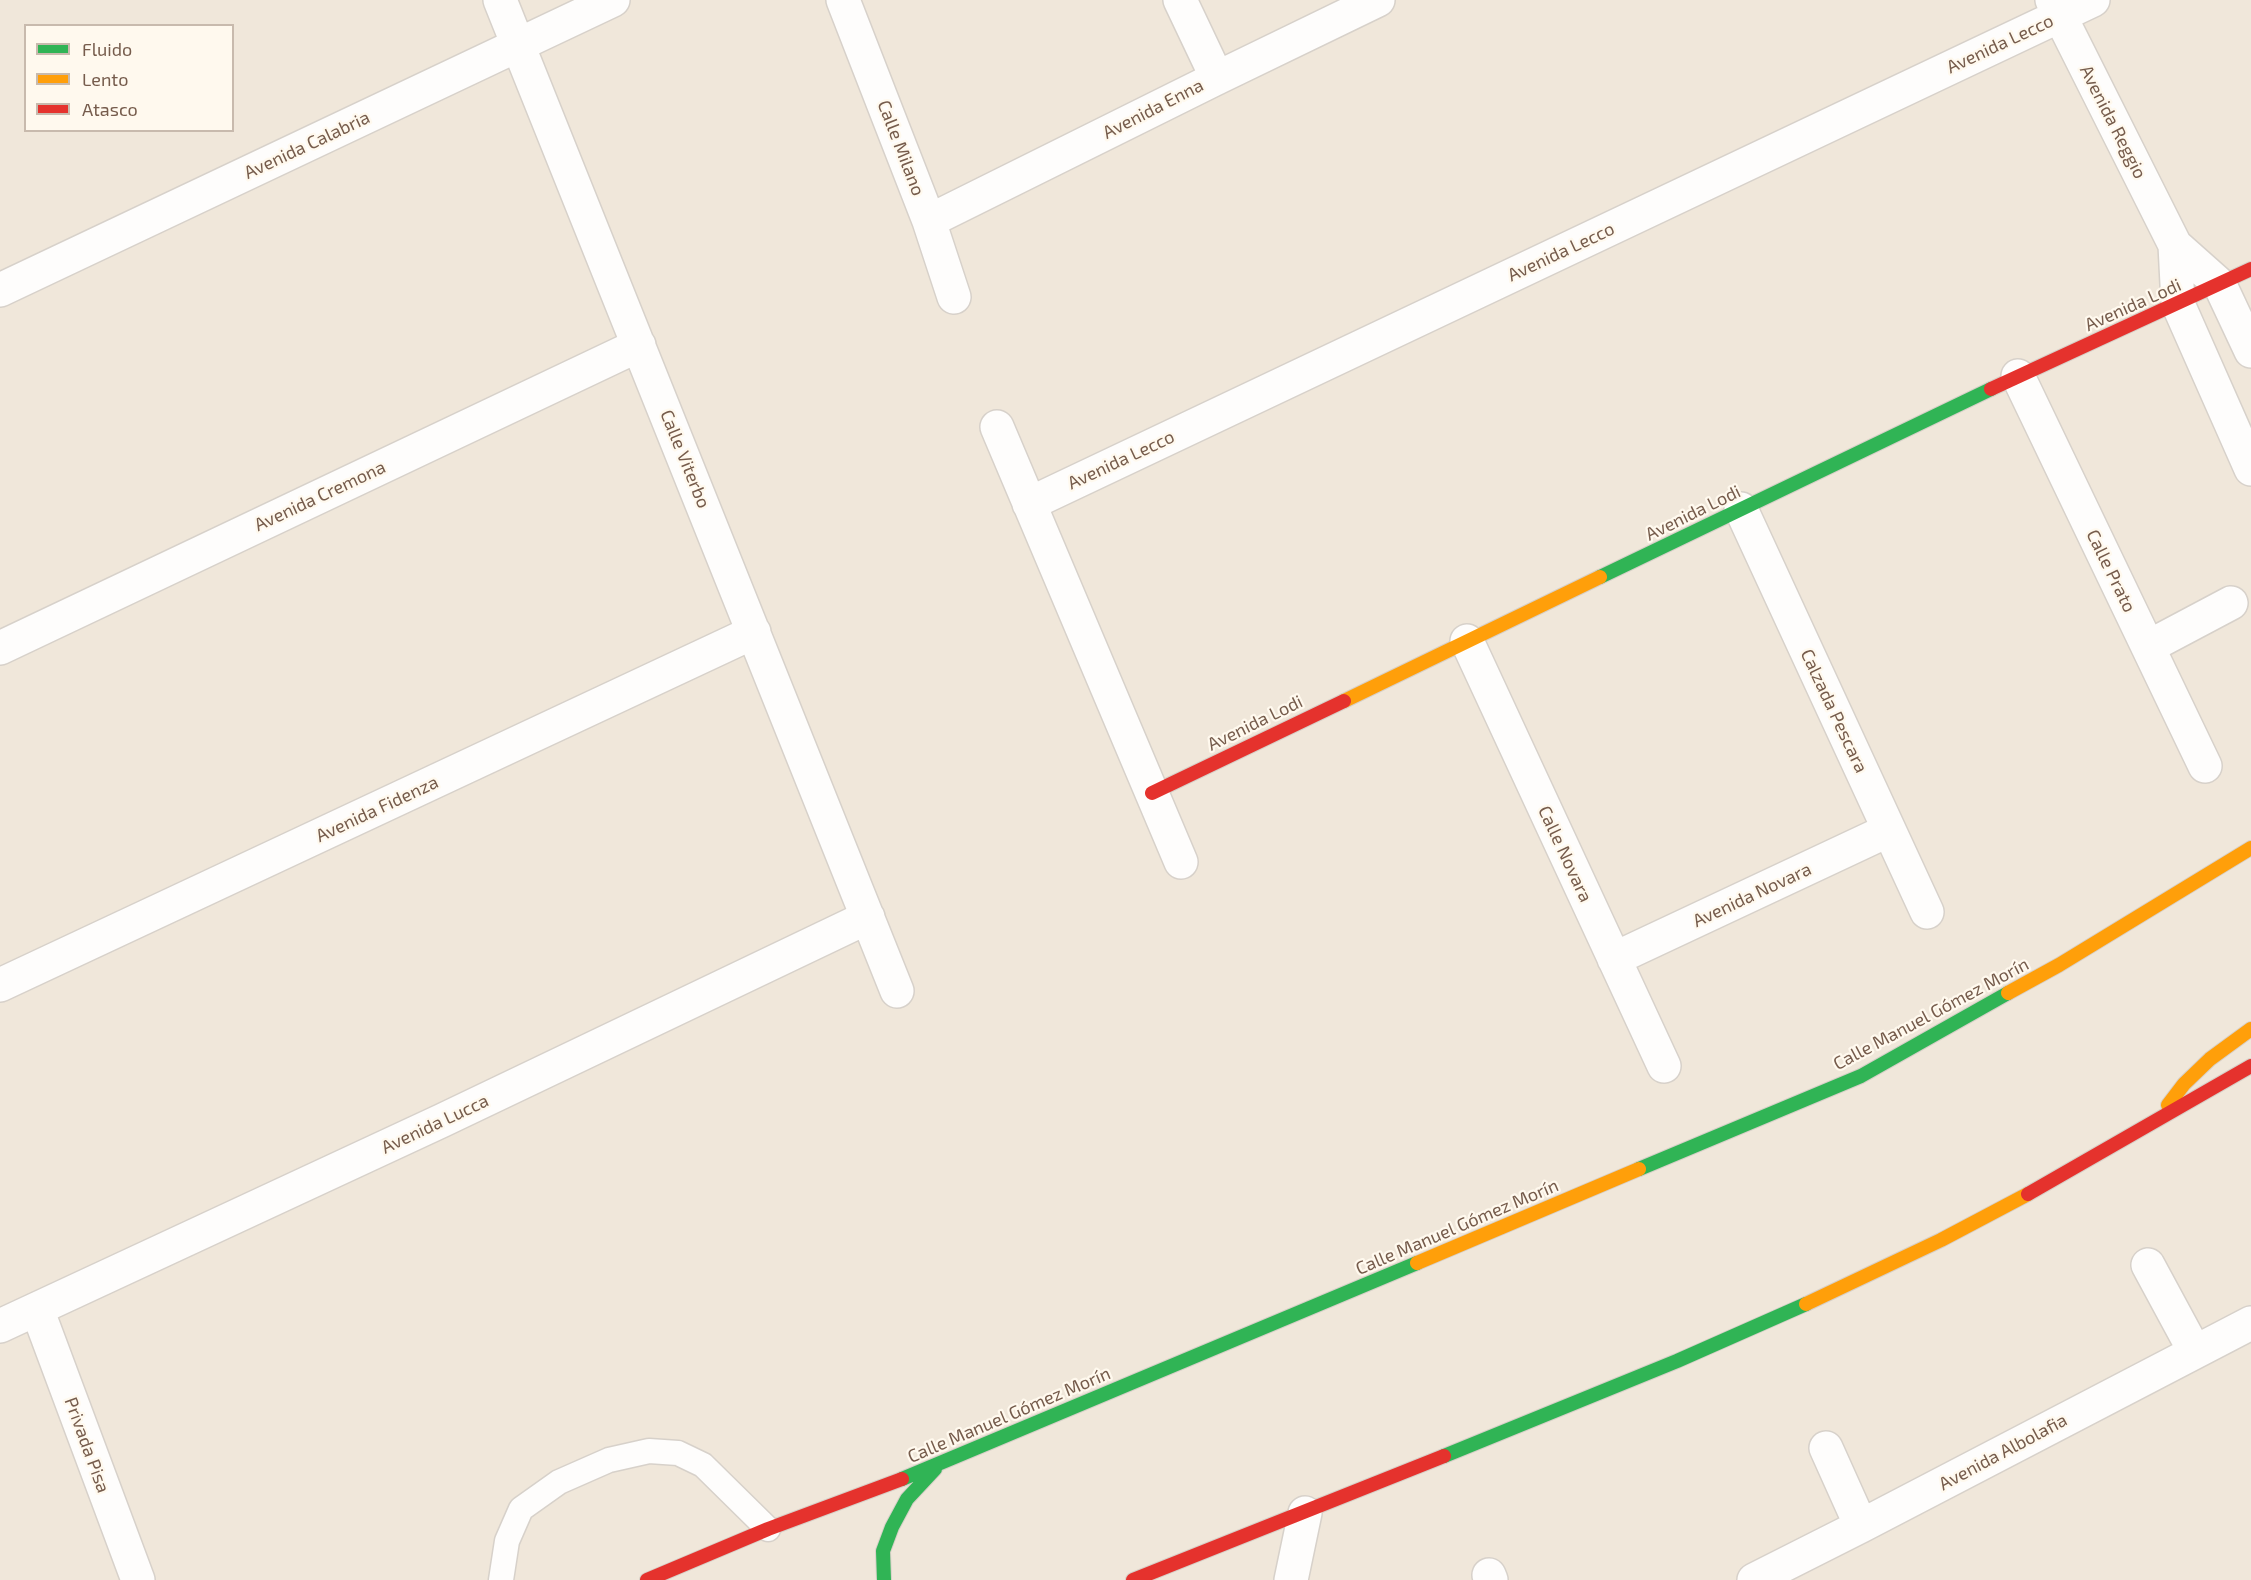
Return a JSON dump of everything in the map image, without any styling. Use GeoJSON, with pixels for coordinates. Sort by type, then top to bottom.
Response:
{"type":"FeatureCollection","features":[{"type":"Feature","properties":{"kind":"main road","name":"Avenida Lodi"},"geometry":{"type":"LineString","coordinates":[[1152,793],[2018,376],[2251,269]]}},
{"type":"Feature","properties":{"kind":"main road","name":"Calle Manuel Gómez Morín"},"geometry":{"type":"LineString","coordinates":[[647,1580],[768,1529],[941,1464],[1861,1076],[2060,965],[2251,848]]}},
{"type":"Feature","properties":{"kind":"main road"},"geometry":{"type":"LineString","coordinates":[[2155,1123],[2184,1084],[2210,1059],[2251,1029]]}},
{"type":"Feature","properties":{"kind":"main road"},"geometry":{"type":"LineString","coordinates":[[1136,1580],[1677,1361],[1822,1297],[1941,1240],[2038,1189],[2251,1066]]}},
{"type":"Feature","properties":{"kind":"main road"},"geometry":{"type":"LineString","coordinates":[[884,1580],[883,1551],[892,1527],[907,1499],[941,1464]]}},
{"type":"Feature","properties":{"kind":"main road"},"geometry":{"type":"LineString","coordinates":[[690,1563],[704,1572]]}},
{"type":"Feature","properties":{"kind":"street","name":"Calle Viterbo"},"geometry":{"type":"LineString","coordinates":[[500,0],[897,991]]}},
{"type":"Feature","properties":{"kind":"street","name":"Avenida Calabria"},"geometry":{"type":"LineString","coordinates":[[0,290],[613,0]]}},
{"type":"Feature","properties":{"kind":"street","name":"Calle Milano"},"geometry":{"type":"LineString","coordinates":[[843,0],[929,221],[954,297]]}},
{"type":"Feature","properties":{"kind":"street"},"geometry":{"type":"LineString","coordinates":[[1180,0],[1216,78]]}},
{"type":"Feature","properties":{"kind":"street","name":"Avenida Enna"},"geometry":{"type":"LineString","coordinates":[[929,221],[1378,0]]}},
{"type":"Feature","properties":{"kind":"street","name":"Avenida Lecco"},"geometry":{"type":"LineString","coordinates":[[1029,504],[2056,8],[2093,0]]}},
{"type":"Feature","properties":{"kind":"street","name":"Avenida Reggio"},"geometry":{"type":"LineString","coordinates":[[2056,8],[2175,245],[2220,285],[2251,351]]}},
{"type":"Feature","properties":{"kind":"street","name":"Avenida Reggio"},"geometry":{"type":"LineString","coordinates":[[2175,245],[2178,304],[2251,469]]}},
{"type":"Feature","properties":{"kind":"street","name":"Avenida Cremona"},"geometry":{"type":"LineString","coordinates":[[0,648],[639,345]]}},
{"type":"Feature","properties":{"kind":"street","name":"Calle Prato"},"geometry":{"type":"LineString","coordinates":[[2018,376],[2205,766]]}},
{"type":"Feature","properties":{"kind":"street"},"geometry":{"type":"LineString","coordinates":[[997,427],[1181,862]]}},
{"type":"Feature","properties":{"kind":"street","name":"Calzada Pescara"},"geometry":{"type":"LineString","coordinates":[[1741,509],[1927,912]]}},
{"type":"Feature","properties":{"kind":"street"},"geometry":{"type":"LineString","coordinates":[[2148,647],[2231,603]]}},
{"type":"Feature","properties":{"kind":"street","name":"Avenida Fidenza"},"geometry":{"type":"LineString","coordinates":[[0,986],[754,632]]}},
{"type":"Feature","properties":{"kind":"street","name":"Calle Novara"},"geometry":{"type":"LineString","coordinates":[[1467,641],[1664,1066]]}},
{"type":"Feature","properties":{"kind":"street","name":"Avenida Novara"},"geometry":{"type":"LineString","coordinates":[[1614,959],[1889,830]]}},
{"type":"Feature","properties":{"kind":"street","name":"Avenida Lucca"},"geometry":{"type":"LineString","coordinates":[[0,1326],[441,1121],[868,917]]}},
{"type":"Feature","properties":{"kind":"street"},"geometry":{"type":"LineString","coordinates":[[2148,1264],[2195,1352]]}},
{"type":"Feature","properties":{"kind":"street","name":"Privada Pisa"},"geometry":{"type":"LineString","coordinates":[[37,1309],[138,1580]]}},
{"type":"Feature","properties":{"kind":"street","name":"Avenida Albolafia"},"geometry":{"type":"LineString","coordinates":[[1754,1580],[2251,1323]]}},
{"type":"Feature","properties":{"kind":"street"},"geometry":{"type":"LineString","coordinates":[[1826,1448],[1861,1526]]}},
{"type":"Feature","properties":{"kind":"street"},"geometry":{"type":"LineString","coordinates":[[1291,1580],[1305,1513]]}},
{"type":"Feature","properties":{"kind":"lane"},"geometry":{"type":"LineString","coordinates":[[501,1580],[507,1541],[521,1509],[559,1482],[609,1460],[649,1451],[678,1453],[703,1465],[768,1529]]}},
{"type":"Feature","properties":{"kind":"shaded area"},"geometry":{"type":"Polygon","coordinates":[[[0,0],[2251,0],[2251,1580],[0,1580],[0,0]]]}},
{"type":"Feature","properties":{"kind":"traffic: fast"},"geometry":{"type":"LineString","coordinates":[[1600,577],[1991,389]]}},
{"type":"Feature","properties":{"kind":"traffic: fast"},"geometry":{"type":"LineString","coordinates":[[1639,1169],[1861,1076],[2008,993]]}},
{"type":"Feature","properties":{"kind":"traffic: fast"},"geometry":{"type":"LineString","coordinates":[[902,1479],[1417,1263]]}},
{"type":"Feature","properties":{"kind":"traffic: fast"},"geometry":{"type":"LineString","coordinates":[[1444,1456],[1677,1361],[1806,1304]]}},
{"type":"Feature","properties":{"kind":"traffic: fast"},"geometry":{"type":"LineString","coordinates":[[884,1580],[883,1551],[892,1527],[907,1499],[935,1469]]}},
{"type":"Feature","properties":{"kind":"traffic: slow"},"geometry":{"type":"LineString","coordinates":[[1344,701],[1600,577]]}},
{"type":"Feature","properties":{"kind":"traffic: slow"},"geometry":{"type":"LineString","coordinates":[[2008,993],[2059,965],[2251,848]]}},
{"type":"Feature","properties":{"kind":"traffic: slow"},"geometry":{"type":"LineString","coordinates":[[2168,1105],[2184,1084],[2210,1059],[2251,1029]]}},
{"type":"Feature","properties":{"kind":"traffic: slow"},"geometry":{"type":"LineString","coordinates":[[1417,1263],[1639,1169]]}},
{"type":"Feature","properties":{"kind":"traffic: slow"},"geometry":{"type":"LineString","coordinates":[[1806,1304],[1941,1240],[2028,1194]]}},
{"type":"Feature","properties":{"kind":"traffic: jam"},"geometry":{"type":"LineString","coordinates":[[1991,389],[2251,269]]}},
{"type":"Feature","properties":{"kind":"traffic: jam"},"geometry":{"type":"LineString","coordinates":[[1152,793],[1344,701]]}},
{"type":"Feature","properties":{"kind":"traffic: jam"},"geometry":{"type":"LineString","coordinates":[[2028,1194],[2251,1066]]}},
{"type":"Feature","properties":{"kind":"traffic: jam"},"geometry":{"type":"LineString","coordinates":[[1133,1580],[1444,1456]]}},
{"type":"Feature","properties":{"kind":"traffic: jam"},"geometry":{"type":"LineString","coordinates":[[647,1580],[768,1529],[902,1479]]}}]}
